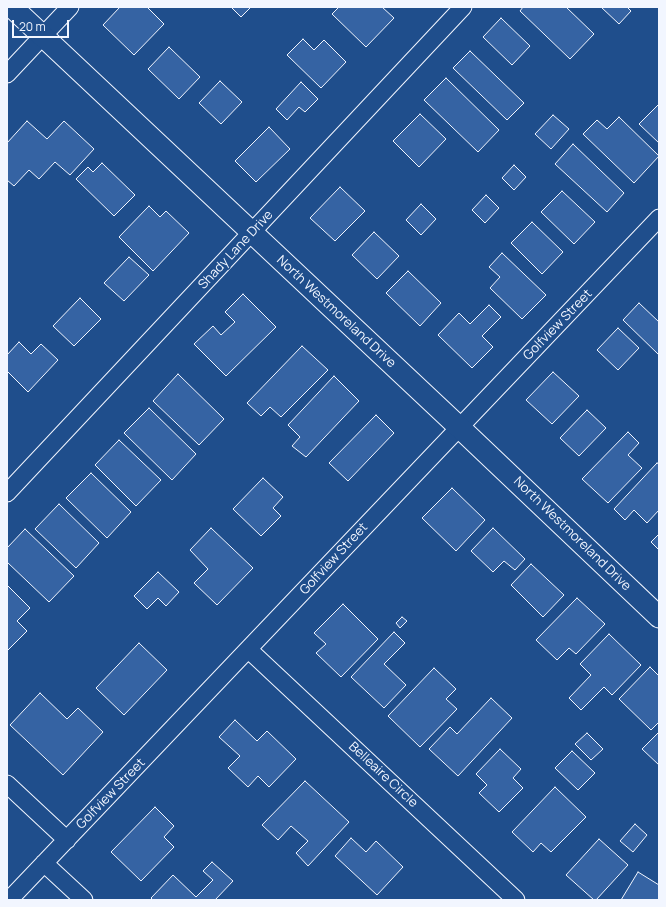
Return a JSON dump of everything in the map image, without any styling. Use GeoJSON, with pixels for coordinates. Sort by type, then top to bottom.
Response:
{"type":"FeatureCollection","features":[{"type":"Feature","properties":{"kind":"street","name":"North Westmoreland Drive"},"geometry":{"type":"LineString","coordinates":[[12,7],[659,617]]}},
{"type":"Feature","properties":{"kind":"street"},"geometry":{"type":"LineString","coordinates":[[7,74],[70,7]]}},
{"type":"Feature","properties":{"kind":"street","name":"Shady Lane Drive"},"geometry":{"type":"LineString","coordinates":[[7,493],[463,7]]}},
{"type":"Feature","properties":{"kind":"street","name":"Golfview Street"},"geometry":{"type":"LineString","coordinates":[[9,900],[249,650],[459,427],[555,329],[659,218]]}},
{"type":"Feature","properties":{"kind":"street","name":"Belleaire Circle"},"geometry":{"type":"LineString","coordinates":[[249,650],[516,900]]}},
{"type":"Feature","properties":{"kind":"street"},"geometry":{"type":"LineString","coordinates":[[7,784],[66,840]]}},
{"type":"Feature","properties":{"kind":"street"},"geometry":{"type":"LineString","coordinates":[[44,863],[84,900]]}},
{"type":"Feature","properties":{"kind":"building"},"geometry":{"type":"Polygon","coordinates":[[[120,7],[147,7],[164,24],[134,55],[103,25],[120,7]]]}},
{"type":"Feature","properties":{"kind":"building"},"geometry":{"type":"Polygon","coordinates":[[[231,7],[251,7],[241,17],[231,7]]]}},
{"type":"Feature","properties":{"kind":"building"},"geometry":{"type":"Polygon","coordinates":[[[339,7],[382,7],[394,18],[366,47],[332,14],[339,7]]]}},
{"type":"Feature","properties":{"kind":"building"},"geometry":{"type":"Polygon","coordinates":[[[523,7],[566,7],[594,34],[570,59],[520,11],[523,7]]]}},
{"type":"Feature","properties":{"kind":"building"},"geometry":{"type":"Polygon","coordinates":[[[601,7],[627,7],[631,11],[619,24],[601,7]]]}},
{"type":"Feature","properties":{"kind":"building"},"geometry":{"type":"Polygon","coordinates":[[[501,18],[530,46],[512,65],[483,37],[501,18]]]}},
{"type":"Feature","properties":{"kind":"building"},"geometry":{"type":"Polygon","coordinates":[[[303,39],[314,50],[324,40],[346,62],[321,88],[287,55],[303,39]]]}},
{"type":"Feature","properties":{"kind":"building"},"geometry":{"type":"Polygon","coordinates":[[[169,47],[200,77],[179,99],[148,69],[169,47]]]}},
{"type":"Feature","properties":{"kind":"building"},"geometry":{"type":"Polygon","coordinates":[[[470,51],[524,103],[507,120],[453,68],[470,51]]]}},
{"type":"Feature","properties":{"kind":"building"},"geometry":{"type":"Polygon","coordinates":[[[446,78],[499,130],[478,152],[424,100],[446,78]]]}},
{"type":"Feature","properties":{"kind":"building"},"geometry":{"type":"Polygon","coordinates":[[[220,81],[242,102],[221,124],[199,103],[220,81]]]}},
{"type":"Feature","properties":{"kind":"building"},"geometry":{"type":"Polygon","coordinates":[[[301,82],[318,99],[305,112],[299,107],[287,120],[276,109],[301,82]]]}},
{"type":"Feature","properties":{"kind":"building"},"geometry":{"type":"Polygon","coordinates":[[[659,104],[659,143],[639,124],[659,104]]]}},
{"type":"Feature","properties":{"kind":"building"},"geometry":{"type":"Polygon","coordinates":[[[420,114],[446,139],[419,167],[393,141],[420,114]]]}},
{"type":"Feature","properties":{"kind":"building"},"geometry":{"type":"Polygon","coordinates":[[[553,115],[569,129],[551,149],[535,134],[553,115]]]}},
{"type":"Feature","properties":{"kind":"building"},"geometry":{"type":"Polygon","coordinates":[[[619,117],[659,156],[634,183],[583,134],[597,120],[607,129],[619,117]]]}},
{"type":"Feature","properties":{"kind":"building"},"geometry":{"type":"Polygon","coordinates":[[[27,121],[47,139],[64,121],[94,149],[70,175],[55,162],[39,179],[29,170],[14,186],[7,180],[7,143],[27,121]]]}},
{"type":"Feature","properties":{"kind":"building"},"geometry":{"type":"Polygon","coordinates":[[[269,127],[290,149],[256,182],[235,161],[269,127]]]}},
{"type":"Feature","properties":{"kind":"building"},"geometry":{"type":"Polygon","coordinates":[[[573,144],[624,193],[607,212],[555,164],[573,144]]]}},
{"type":"Feature","properties":{"kind":"building"},"geometry":{"type":"Polygon","coordinates":[[[102,163],[135,195],[114,216],[76,179],[88,167],[93,172],[102,163]]]}},
{"type":"Feature","properties":{"kind":"building"},"geometry":{"type":"Polygon","coordinates":[[[514,165],[526,177],[514,190],[502,178],[514,165]]]}},
{"type":"Feature","properties":{"kind":"building"},"geometry":{"type":"Polygon","coordinates":[[[340,187],[365,211],[335,241],[310,218],[340,187]]]}},
{"type":"Feature","properties":{"kind":"building"},"geometry":{"type":"Polygon","coordinates":[[[562,191],[595,222],[574,244],[541,212],[562,191]]]}},
{"type":"Feature","properties":{"kind":"building"},"geometry":{"type":"Polygon","coordinates":[[[486,195],[499,208],[485,223],[472,210],[486,195]]]}},
{"type":"Feature","properties":{"kind":"building"},"geometry":{"type":"Polygon","coordinates":[[[421,204],[436,219],[421,235],[406,220],[421,204]]]}},
{"type":"Feature","properties":{"kind":"building"},"geometry":{"type":"Polygon","coordinates":[[[149,206],[160,217],[166,211],[189,233],[153,271],[119,237],[149,206]]]}},
{"type":"Feature","properties":{"kind":"building"},"geometry":{"type":"Polygon","coordinates":[[[532,222],[563,252],[542,274],[511,243],[532,222]]]}},
{"type":"Feature","properties":{"kind":"building"},"geometry":{"type":"Polygon","coordinates":[[[374,232],[399,256],[377,279],[352,255],[374,232]]]}},
{"type":"Feature","properties":{"kind":"building"},"geometry":{"type":"Polygon","coordinates":[[[502,253],[546,295],[522,319],[490,288],[500,277],[489,267],[502,253]]]}},
{"type":"Feature","properties":{"kind":"building"},"geometry":{"type":"Polygon","coordinates":[[[129,257],[149,275],[124,301],[104,283],[129,257]]]}},
{"type":"Feature","properties":{"kind":"building"},"geometry":{"type":"Polygon","coordinates":[[[408,271],[441,303],[420,326],[386,293],[408,271]]]}},
{"type":"Feature","properties":{"kind":"building"},"geometry":{"type":"Polygon","coordinates":[[[243,294],[276,327],[226,376],[194,344],[213,326],[221,335],[235,322],[225,312],[243,294]]]}},
{"type":"Feature","properties":{"kind":"building"},"geometry":{"type":"Polygon","coordinates":[[[80,298],[101,319],[74,346],[53,326],[80,298]]]}},
{"type":"Feature","properties":{"kind":"building"},"geometry":{"type":"Polygon","coordinates":[[[639,303],[659,322],[659,355],[623,320],[639,303]]]}},
{"type":"Feature","properties":{"kind":"building"},"geometry":{"type":"Polygon","coordinates":[[[489,305],[501,317],[482,336],[493,347],[472,368],[438,335],[459,313],[470,324],[489,305]]]}},
{"type":"Feature","properties":{"kind":"building"},"geometry":{"type":"Polygon","coordinates":[[[618,328],[639,348],[618,370],[597,350],[618,328]]]}},
{"type":"Feature","properties":{"kind":"building"},"geometry":{"type":"Polygon","coordinates":[[[19,342],[31,354],[41,344],[58,360],[28,392],[7,371],[7,355],[19,342]]]}},
{"type":"Feature","properties":{"kind":"building"},"geometry":{"type":"Polygon","coordinates":[[[302,346],[328,370],[281,417],[270,407],[261,416],[247,403],[302,346]]]}},
{"type":"Feature","properties":{"kind":"building"},"geometry":{"type":"Polygon","coordinates":[[[553,372],[579,396],[552,424],[526,400],[553,372]]]}},
{"type":"Feature","properties":{"kind":"building"},"geometry":{"type":"Polygon","coordinates":[[[178,374],[224,419],[199,445],[153,401],[178,374]]]}},
{"type":"Feature","properties":{"kind":"building"},"geometry":{"type":"Polygon","coordinates":[[[334,376],[359,401],[306,457],[292,446],[300,437],[288,425],[334,376]]]}},
{"type":"Feature","properties":{"kind":"building"},"geometry":{"type":"Polygon","coordinates":[[[149,408],[196,454],[172,480],[124,433],[149,408]]]}},
{"type":"Feature","properties":{"kind":"building"},"geometry":{"type":"Polygon","coordinates":[[[587,410],[606,428],[579,456],[560,438],[587,410]]]}},
{"type":"Feature","properties":{"kind":"building"},"geometry":{"type":"Polygon","coordinates":[[[376,415],[394,433],[348,481],[329,463],[376,415]]]}},
{"type":"Feature","properties":{"kind":"building"},"geometry":{"type":"Polygon","coordinates":[[[628,432],[639,443],[628,455],[642,468],[608,503],[582,479],[628,432]]]}},
{"type":"Feature","properties":{"kind":"building"},"geometry":{"type":"Polygon","coordinates":[[[119,440],[161,480],[136,506],[95,465],[119,440]]]}},
{"type":"Feature","properties":{"kind":"building"},"geometry":{"type":"Polygon","coordinates":[[[657,463],[659,464],[659,510],[647,523],[634,510],[625,520],[614,509],[657,463]]]}},
{"type":"Feature","properties":{"kind":"building"},"geometry":{"type":"Polygon","coordinates":[[[91,473],[131,512],[107,538],[66,498],[91,473]]]}},
{"type":"Feature","properties":{"kind":"building"},"geometry":{"type":"Polygon","coordinates":[[[263,478],[283,497],[273,508],[281,516],[261,536],[233,509],[263,478]]]}},
{"type":"Feature","properties":{"kind":"building"},"geometry":{"type":"Polygon","coordinates":[[[452,488],[485,520],[456,551],[422,518],[452,488]]]}},
{"type":"Feature","properties":{"kind":"building"},"geometry":{"type":"Polygon","coordinates":[[[59,504],[99,543],[76,568],[35,529],[59,504]]]}},
{"type":"Feature","properties":{"kind":"building"},"geometry":{"type":"Polygon","coordinates":[[[211,528],[253,568],[217,605],[194,583],[208,569],[190,550],[211,528]]]}},
{"type":"Feature","properties":{"kind":"building"},"geometry":{"type":"Polygon","coordinates":[[[493,528],[525,559],[515,570],[504,561],[493,572],[471,551],[493,528]]]}},
{"type":"Feature","properties":{"kind":"building"},"geometry":{"type":"Polygon","coordinates":[[[25,529],[74,576],[49,602],[7,562],[7,548],[25,529]]]}},
{"type":"Feature","properties":{"kind":"building"},"geometry":{"type":"Polygon","coordinates":[[[659,534],[659,550],[651,542],[659,534]]]}},
{"type":"Feature","properties":{"kind":"building"},"geometry":{"type":"Polygon","coordinates":[[[531,564],[564,595],[543,617],[511,585],[531,564]]]}},
{"type":"Feature","properties":{"kind":"building"},"geometry":{"type":"Polygon","coordinates":[[[158,572],[179,592],[166,606],[158,598],[147,609],[134,596],[158,572]]]}},
{"type":"Feature","properties":{"kind":"building"},"geometry":{"type":"Polygon","coordinates":[[[7,585],[30,608],[17,621],[27,631],[7,651],[7,585]]]}},
{"type":"Feature","properties":{"kind":"building"},"geometry":{"type":"Polygon","coordinates":[[[577,598],[605,624],[576,654],[569,648],[557,660],[536,640],[577,598]]]}},
{"type":"Feature","properties":{"kind":"building"},"geometry":{"type":"Polygon","coordinates":[[[343,604],[378,639],[341,677],[316,653],[326,644],[314,633],[343,604]]]}},
{"type":"Feature","properties":{"kind":"building"},"geometry":{"type":"Polygon","coordinates":[[[402,617],[407,621],[400,628],[396,623],[402,617]]]}},
{"type":"Feature","properties":{"kind":"building"},"geometry":{"type":"Polygon","coordinates":[[[394,632],[405,643],[384,664],[406,685],[384,708],[351,677],[394,632]]]}},
{"type":"Feature","properties":{"kind":"building"},"geometry":{"type":"Polygon","coordinates":[[[609,634],[641,665],[612,695],[604,687],[581,710],[569,698],[591,675],[580,664],[609,634]]]}},
{"type":"Feature","properties":{"kind":"building"},"geometry":{"type":"Polygon","coordinates":[[[139,643],[167,670],[124,715],[96,688],[139,643]]]}},
{"type":"Feature","properties":{"kind":"building"},"geometry":{"type":"Polygon","coordinates":[[[650,667],[659,676],[659,722],[651,730],[619,699],[650,667]]]}},
{"type":"Feature","properties":{"kind":"building"},"geometry":{"type":"Polygon","coordinates":[[[434,668],[456,689],[446,699],[457,709],[420,747],[388,716],[434,668]]]}},
{"type":"Feature","properties":{"kind":"building"},"geometry":{"type":"Polygon","coordinates":[[[40,693],[67,719],[78,708],[103,732],[63,775],[10,725],[40,693]]]}},
{"type":"Feature","properties":{"kind":"building"},"geometry":{"type":"Polygon","coordinates":[[[491,698],[512,718],[458,776],[429,749],[450,727],[457,734],[491,698]]]}},
{"type":"Feature","properties":{"kind":"building"},"geometry":{"type":"Polygon","coordinates":[[[235,720],[257,741],[267,731],[296,759],[269,787],[258,776],[248,787],[228,768],[240,756],[219,737],[235,720]]]}},
{"type":"Feature","properties":{"kind":"building"},"geometry":{"type":"Polygon","coordinates":[[[659,732],[659,765],[642,749],[659,732]]]}},
{"type":"Feature","properties":{"kind":"building"},"geometry":{"type":"Polygon","coordinates":[[[587,733],[603,749],[591,760],[575,744],[587,733]]]}},
{"type":"Feature","properties":{"kind":"building"},"geometry":{"type":"Polygon","coordinates":[[[500,749],[521,769],[513,778],[523,788],[499,812],[479,793],[487,785],[476,774],[500,749]]]}},
{"type":"Feature","properties":{"kind":"building"},"geometry":{"type":"Polygon","coordinates":[[[572,751],[595,773],[578,790],[555,768],[572,751]]]}},
{"type":"Feature","properties":{"kind":"building"},"geometry":{"type":"Polygon","coordinates":[[[305,781],[349,822],[308,866],[296,853],[308,841],[291,826],[278,840],[262,825],[305,781]]]}},
{"type":"Feature","properties":{"kind":"building"},"geometry":{"type":"Polygon","coordinates":[[[555,787],[586,817],[551,852],[541,843],[533,852],[512,832],[555,787]]]}},
{"type":"Feature","properties":{"kind":"building"},"geometry":{"type":"Polygon","coordinates":[[[155,807],[174,826],[164,837],[174,847],[141,881],[111,852],[155,807]]]}},
{"type":"Feature","properties":{"kind":"building"},"geometry":{"type":"Polygon","coordinates":[[[635,824],[647,835],[633,852],[620,841],[635,824]]]}},
{"type":"Feature","properties":{"kind":"building"},"geometry":{"type":"Polygon","coordinates":[[[351,838],[366,852],[376,841],[403,867],[377,895],[335,856],[351,838]]]}},
{"type":"Feature","properties":{"kind":"building"},"geometry":{"type":"Polygon","coordinates":[[[599,839],[628,865],[596,900],[594,900],[566,875],[599,839]]]}},
{"type":"Feature","properties":{"kind":"building"},"geometry":{"type":"Polygon","coordinates":[[[212,862],[233,881],[215,900],[153,900],[151,898],[173,875],[196,897],[213,880],[203,871],[212,862]]]}},
{"type":"Feature","properties":{"kind":"building"},"geometry":{"type":"Polygon","coordinates":[[[638,872],[659,885],[659,900],[621,900],[638,872]]]}}]}
